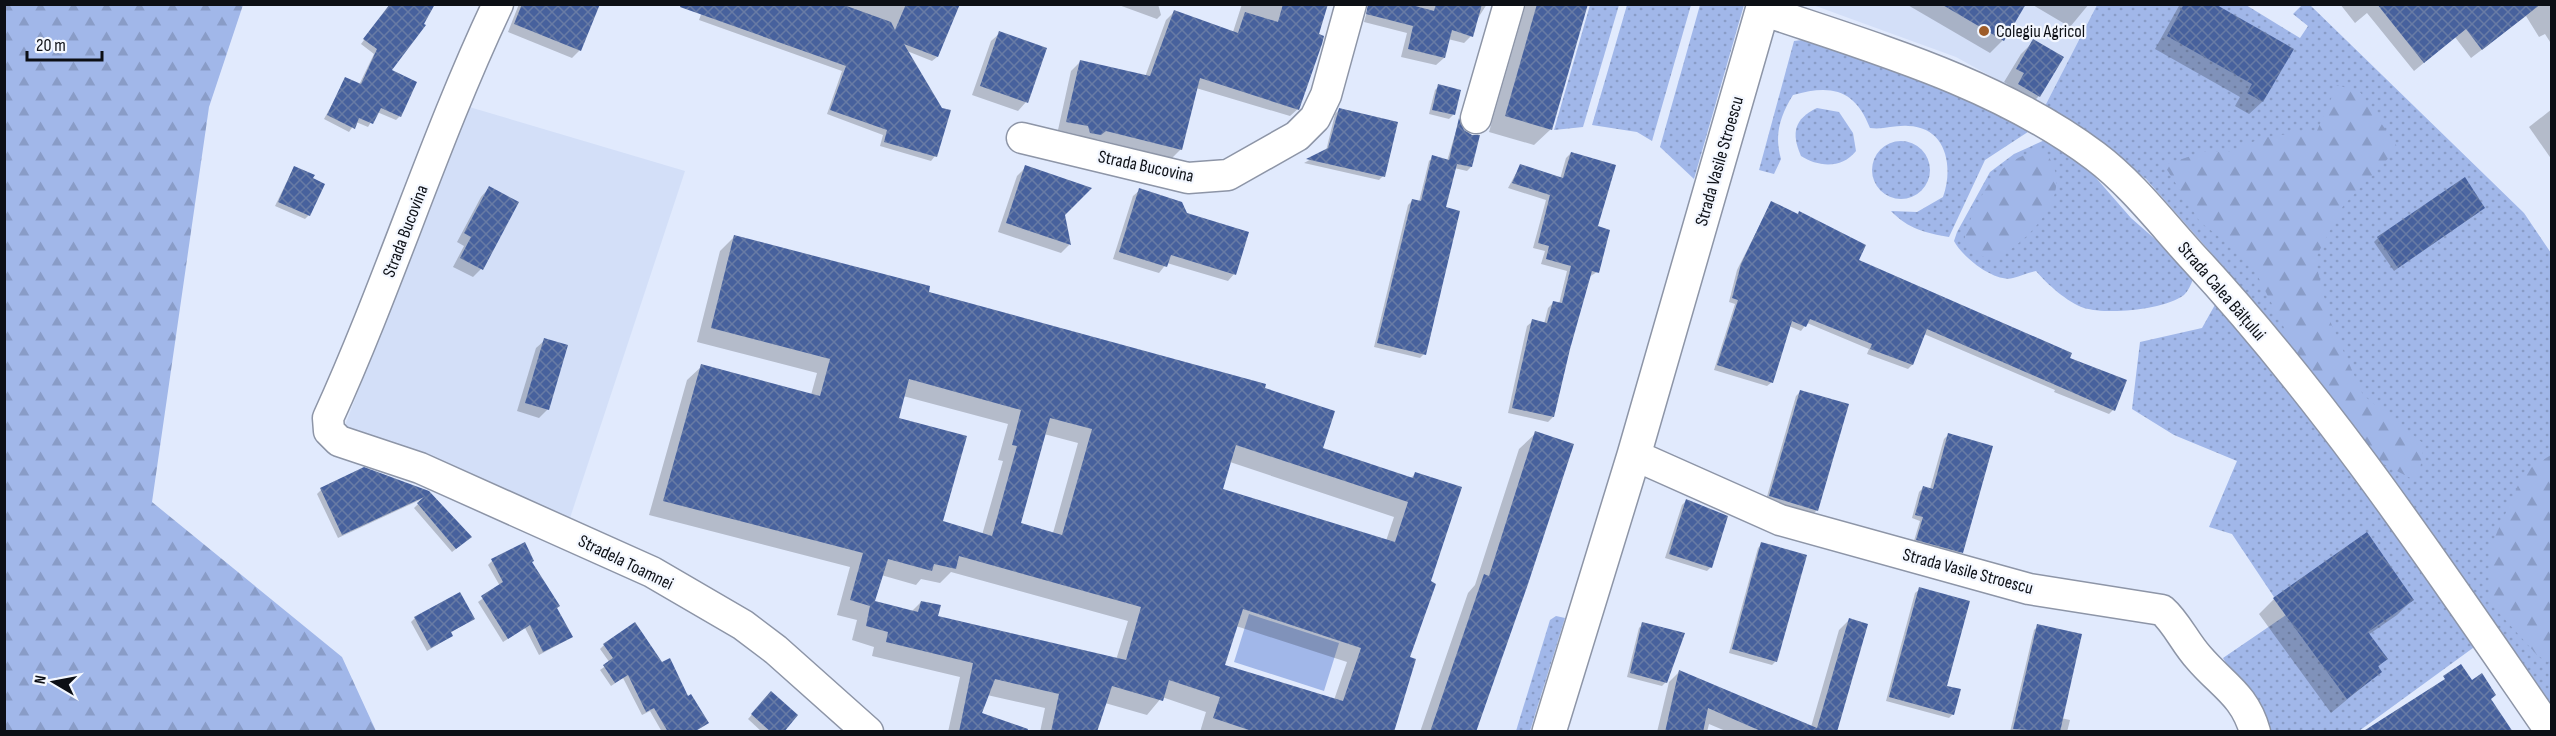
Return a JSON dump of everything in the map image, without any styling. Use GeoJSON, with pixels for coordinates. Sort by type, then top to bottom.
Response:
{"type":"FeatureCollection","features":[{"type":"Feature","properties":{"kind":"main road","name":"Strada Vasile Stroescu"},"geometry":{"type":"LineString","coordinates":[[1549,732],[1634,455],[1763,7]]}},
{"type":"Feature","properties":{"kind":"street","name":"Strada Bucovina"},"geometry":{"type":"LineString","coordinates":[[353,447],[334,438],[329,431],[328,418],[375,308],[468,68],[498,4]]}},
{"type":"Feature","properties":{"kind":"street","name":"Strada Bucovina"},"geometry":{"type":"LineString","coordinates":[[1022,138],[1188,178],[1228,176],[1297,136],[1315,118],[1326,95],[1351,4]]}},
{"type":"Feature","properties":{"kind":"street"},"geometry":{"type":"LineString","coordinates":[[1476,118],[1509,4]]}},
{"type":"Feature","properties":{"kind":"street","name":"Strada Calea Bălțului"},"geometry":{"type":"LineString","coordinates":[[1763,7],[1963,81],[2043,122],[2097,157],[2241,308],[2394,505],[2551,732]]}},
{"type":"Feature","properties":{"kind":"street","name":"Stradela Toamnei"},"geometry":{"type":"LineString","coordinates":[[353,447],[420,468],[652,572],[743,625],[776,650],[868,732]]}},
{"type":"Feature","properties":{"kind":"street","name":"Strada Vasile Stroescu"},"geometry":{"type":"LineString","coordinates":[[1634,455],[1780,520],[2029,589],[2162,610],[2199,658],[2230,687],[2248,710],[2255,732]]}},
{"type":"Feature","properties":{"kind":"shaded area","name":"Colegiu Agricol"},"geometry":{"type":"Polygon","coordinates":[[[1813,5],[2097,5],[2045,106],[1956,57],[1813,5]]]}},
{"type":"Feature","properties":{"kind":"shaded area"},"geometry":{"type":"Polygon","coordinates":[[[466,106],[685,171],[570,518],[344,428],[466,106]]]}},
{"type":"Feature","properties":{"kind":"green space"},"geometry":{"type":"Polygon","coordinates":[[[4,5],[243,5],[209,107],[152,502],[342,657],[376,731],[5,731],[4,5]]]}},
{"type":"Feature","properties":{"kind":"green space"},"geometry":{"type":"Polygon","coordinates":[[[1590,5],[1619,5],[1583,127],[1554,130],[1590,5]]]}},
{"type":"Feature","properties":{"kind":"green space"},"geometry":{"type":"Polygon","coordinates":[[[1627,5],[1691,5],[1652,141],[1637,132],[1592,125],[1627,5]]]}},
{"type":"Feature","properties":{"kind":"green space"},"geometry":{"type":"Polygon","coordinates":[[[1700,5],[1744,5],[1694,179],[1660,147],[1700,5]]]}},
{"type":"Feature","properties":{"kind":"green space"},"geometry":{"type":"Polygon","coordinates":[[[2097,5],[2246,5],[2300,38],[2308,26],[2293,14],[2302,5],[2310,5],[2524,213],[2551,253],[2551,705],[2499,629],[2359,731],[2266,731],[2223,658],[2286,615],[2232,534],[2209,527],[2237,461],[2174,435],[2132,409],[2140,342],[2202,328],[2216,303],[2235,280],[2146,179],[2045,106],[2097,5]]]}},
{"type":"Feature","properties":{"kind":"green space"},"geometry":{"type":"Polygon","coordinates":[[[1818,38],[2034,128],[1985,160],[1949,237],[1918,229],[1904,222],[1891,211],[1917,212],[1943,197],[1948,173],[1944,150],[1939,141],[1931,133],[1921,128],[1903,126],[1870,128],[1857,105],[1840,93],[1819,90],[1793,95],[1785,110],[1778,134],[1781,159],[1774,174],[1759,170],[1794,41],[1818,38]]]}},
{"type":"Feature","properties":{"kind":"green space"},"geometry":{"type":"Polygon","coordinates":[[[2337,85],[2360,92],[2398,148],[2343,206],[2315,259],[2330,321],[2363,395],[2424,444],[2418,482],[2372,458],[2304,367],[2250,261],[2200,222],[2164,165],[2203,152],[2229,152],[2262,138],[2295,133],[2316,133],[2337,85]]]}},
{"type":"Feature","properties":{"kind":"green space"},"geometry":{"type":"Polygon","coordinates":[[[1817,108],[1839,112],[1853,133],[1856,151],[1844,161],[1822,164],[1801,156],[1796,140],[1799,122],[1817,108]]]}},
{"type":"Feature","properties":{"kind":"green space"},"geometry":{"type":"Polygon","coordinates":[[[2047,139],[2083,163],[2131,218],[2188,268],[2193,279],[2184,295],[2149,308],[2121,311],[2094,310],[2084,308],[2064,297],[2036,271],[2013,278],[1997,277],[1964,254],[1954,241],[1990,172],[2014,154],[2047,139]]]}},
{"type":"Feature","properties":{"kind":"green space"},"geometry":{"type":"Polygon","coordinates":[[[1901,141],[1912,143],[1925,154],[1930,170],[1928,181],[1917,194],[1901,199],[1890,197],[1877,186],[1872,170],[1874,159],[1885,146],[1901,141]]]}},
{"type":"Feature","properties":{"kind":"green space"},"geometry":{"type":"Polygon","coordinates":[[[2035,150],[2046,153],[2054,168],[2056,183],[2054,198],[2047,212],[2025,238],[2000,257],[1987,257],[1970,252],[1966,247],[1966,233],[1987,186],[2007,166],[2035,150]]]}},
{"type":"Feature","properties":{"kind":"green space"},"geometry":{"type":"Polygon","coordinates":[[[2551,455],[2551,664],[2537,655],[2490,603],[2491,546],[2524,472],[2551,455]]]}},
{"type":"Feature","properties":{"kind":"green space"},"geometry":{"type":"Polygon","coordinates":[[[1249,614],[1339,643],[1324,691],[1234,662],[1249,614]]]}},
{"type":"Feature","properties":{"kind":"green space"},"geometry":{"type":"Polygon","coordinates":[[[1556,616],[1565,618],[1530,731],[1516,731],[1550,620],[1556,616]]]}},
{"type":"Feature","properties":{"kind":"building"},"geometry":{"type":"Polygon","coordinates":[[[390,4],[435,4],[424,24],[426,25],[392,70],[417,82],[401,117],[381,108],[373,124],[359,118],[355,129],[327,115],[345,77],[361,84],[377,49],[363,39],[390,4]]]}},
{"type":"Feature","properties":{"kind":"building"},"geometry":{"type":"Polygon","coordinates":[[[522,4],[600,4],[581,51],[514,24],[522,4]]]}},
{"type":"Feature","properties":{"kind":"building"},"geometry":{"type":"Polygon","coordinates":[[[681,4],[841,4],[891,22],[895,30],[906,4],[960,4],[938,57],[904,44],[942,108],[951,110],[937,157],[884,142],[887,130],[830,110],[846,66],[680,7],[681,4]]]}},
{"type":"Feature","properties":{"kind":"building"},"geometry":{"type":"Polygon","coordinates":[[[1283,4],[1328,4],[1319,34],[1324,36],[1322,44],[1299,110],[1200,78],[1182,150],[1106,131],[1101,135],[1090,133],[1088,126],[1066,122],[1080,60],[1150,76],[1174,10],[1238,33],[1245,12],[1278,22],[1283,4]]]}},
{"type":"Feature","properties":{"kind":"building"},"geometry":{"type":"Polygon","coordinates":[[[1368,4],[1408,4],[1434,11],[1436,4],[1482,4],[1473,37],[1452,30],[1445,58],[1408,49],[1413,26],[1366,14],[1368,4]]]}},
{"type":"Feature","properties":{"kind":"building"},"geometry":{"type":"Polygon","coordinates":[[[1537,4],[1588,4],[1552,130],[1505,116],[1537,4]]]}},
{"type":"Feature","properties":{"kind":"building"},"geometry":{"type":"Polygon","coordinates":[[[1941,4],[2026,4],[2004,41],[1941,4]]]}},
{"type":"Feature","properties":{"kind":"building"},"geometry":{"type":"Polygon","coordinates":[[[2184,4],[2215,4],[2294,49],[2263,102],[2247,93],[2252,84],[2167,36],[2184,4]]]}},
{"type":"Feature","properties":{"kind":"building"},"geometry":{"type":"Polygon","coordinates":[[[2377,4],[2541,4],[2482,50],[2466,29],[2424,63],[2377,4]]]}},
{"type":"Feature","properties":{"kind":"building"},"geometry":{"type":"Polygon","coordinates":[[[999,31],[1047,48],[1028,103],[980,86],[999,31]]]}},
{"type":"Feature","properties":{"kind":"building"},"geometry":{"type":"Polygon","coordinates":[[[2033,39],[2064,57],[2040,97],[2018,84],[2024,73],[2016,69],[2033,39]]]}},
{"type":"Feature","properties":{"kind":"building"},"geometry":{"type":"Polygon","coordinates":[[[1438,84],[1461,90],[1455,115],[1432,110],[1438,84]]]}},
{"type":"Feature","properties":{"kind":"building"},"geometry":{"type":"Polygon","coordinates":[[[1339,108],[1398,122],[1385,177],[1306,159],[1328,148],[1339,108]]]}},
{"type":"Feature","properties":{"kind":"building"},"geometry":{"type":"Polygon","coordinates":[[[1459,118],[1464,130],[1472,135],[1480,135],[1472,167],[1457,164],[1446,207],[1460,211],[1426,355],[1377,343],[1412,199],[1421,201],[1432,155],[1449,160],[1459,118]]]}},
{"type":"Feature","properties":{"kind":"building"},"geometry":{"type":"Polygon","coordinates":[[[1571,152],[1616,165],[1598,226],[1610,230],[1599,273],[1592,271],[1554,417],[1512,408],[1532,319],[1547,323],[1553,301],[1562,303],[1571,266],[1546,259],[1549,246],[1538,243],[1550,195],[1512,183],[1520,164],[1563,178],[1571,152]]]}},
{"type":"Feature","properties":{"kind":"building"},"geometry":{"type":"Polygon","coordinates":[[[1025,165],[1092,188],[1065,215],[1071,245],[1006,223],[1025,165]]]}},
{"type":"Feature","properties":{"kind":"building"},"geometry":{"type":"Polygon","coordinates":[[[294,166],[315,175],[313,178],[325,184],[310,216],[278,202],[294,166]]]}},
{"type":"Feature","properties":{"kind":"building"},"geometry":{"type":"Polygon","coordinates":[[[2465,177],[2485,208],[2398,268],[2377,237],[2465,177]]]}},
{"type":"Feature","properties":{"kind":"building"},"geometry":{"type":"Polygon","coordinates":[[[489,186],[519,202],[483,270],[460,258],[471,237],[464,233],[489,186]]]}},
{"type":"Feature","properties":{"kind":"building"},"geometry":{"type":"Polygon","coordinates":[[[1139,188],[1182,202],[1187,213],[1249,232],[1236,275],[1171,255],[1167,267],[1119,252],[1139,188]]]}},
{"type":"Feature","properties":{"kind":"building"},"geometry":{"type":"Polygon","coordinates":[[[1771,201],[1798,214],[1799,211],[1866,245],[1859,260],[2072,353],[2070,358],[2127,380],[2115,411],[1927,329],[1913,365],[1870,349],[1872,344],[1810,319],[1806,327],[1792,321],[1773,383],[1717,365],[1738,300],[1732,298],[1741,264],[1771,201]]]}},
{"type":"Feature","properties":{"kind":"building"},"geometry":{"type":"Polygon","coordinates":[[[734,235],[930,286],[929,292],[1266,384],[1265,388],[1335,411],[1323,448],[1413,478],[1415,472],[1462,487],[1431,581],[1436,584],[1410,657],[1416,659],[1394,732],[1255,732],[1213,718],[1220,697],[1169,680],[1163,701],[1112,686],[1097,732],[1051,732],[1059,694],[995,679],[982,713],[1028,729],[1027,732],[959,732],[973,663],[886,642],[888,632],[866,626],[870,606],[850,600],[863,553],[663,501],[701,364],[820,396],[830,359],[711,328],[734,235]],[[909,379],[899,418],[967,436],[943,521],[992,536],[1017,446],[1012,445],[1021,410],[909,379]],[[1050,418],[1021,523],[1062,535],[1092,429],[1050,418]],[[1236,445],[1223,489],[1395,542],[1408,502],[1236,445]],[[959,556],[956,569],[934,564],[932,571],[888,559],[875,601],[918,612],[921,601],[941,605],[938,616],[1126,660],[1141,607],[959,556]],[[1243,609],[1225,665],[1343,701],[1361,648],[1243,609]]]}},
{"type":"Feature","properties":{"kind":"building"},"geometry":{"type":"Polygon","coordinates":[[[544,338],[568,345],[549,410],[525,403],[544,338]]]}},
{"type":"Feature","properties":{"kind":"building"},"geometry":{"type":"Polygon","coordinates":[[[1800,390],[1849,404],[1818,511],[1769,496],[1800,390]]]}},
{"type":"Feature","properties":{"kind":"building"},"geometry":{"type":"Polygon","coordinates":[[[1535,431],[1574,444],[1528,584],[1476,732],[1430,732],[1484,574],[1489,576],[1535,431]]]}},
{"type":"Feature","properties":{"kind":"building"},"geometry":{"type":"Polygon","coordinates":[[[1948,433],[1993,446],[1963,553],[1916,540],[1923,517],[1915,515],[1923,486],[1933,489],[1948,433]]]}},
{"type":"Feature","properties":{"kind":"building"},"geometry":{"type":"Polygon","coordinates":[[[364,467],[429,491],[472,537],[456,549],[417,503],[424,497],[342,535],[320,488],[364,467]]]}},
{"type":"Feature","properties":{"kind":"building"},"geometry":{"type":"Polygon","coordinates":[[[1686,499],[1728,516],[1712,568],[1669,554],[1686,499]]]}},
{"type":"Feature","properties":{"kind":"building"},"geometry":{"type":"Polygon","coordinates":[[[2367,532],[2414,600],[2368,632],[2388,659],[2378,666],[2382,672],[2347,699],[2273,598],[2367,532]]]}},
{"type":"Feature","properties":{"kind":"building"},"geometry":{"type":"Polygon","coordinates":[[[525,542],[534,561],[532,562],[560,606],[557,608],[573,637],[543,652],[530,625],[508,639],[481,596],[503,582],[491,559],[525,542]]]}},
{"type":"Feature","properties":{"kind":"building"},"geometry":{"type":"Polygon","coordinates":[[[1761,542],[1807,555],[1777,662],[1732,649],[1761,542]]]}},
{"type":"Feature","properties":{"kind":"building"},"geometry":{"type":"Polygon","coordinates":[[[1919,587],[1970,601],[1947,686],[1961,689],[1954,715],[1889,697],[1919,587]]]}},
{"type":"Feature","properties":{"kind":"building"},"geometry":{"type":"Polygon","coordinates":[[[460,592],[475,619],[451,632],[453,636],[431,648],[414,617],[460,592]]]}},
{"type":"Feature","properties":{"kind":"building"},"geometry":{"type":"Polygon","coordinates":[[[1849,618],[1868,624],[1837,732],[1763,732],[1708,708],[1703,732],[1665,732],[1679,670],[1817,728],[1849,618]]]}},
{"type":"Feature","properties":{"kind":"building"},"geometry":{"type":"Polygon","coordinates":[[[635,622],[662,662],[670,658],[688,696],[691,694],[709,723],[694,732],[668,732],[654,708],[646,712],[628,675],[615,683],[603,665],[613,658],[603,644],[635,622]]]}},
{"type":"Feature","properties":{"kind":"building"},"geometry":{"type":"Polygon","coordinates":[[[1642,622],[1685,633],[1667,683],[1630,673],[1642,622]]]}},
{"type":"Feature","properties":{"kind":"building"},"geometry":{"type":"Polygon","coordinates":[[[2037,624],[2082,634],[2060,732],[2013,729],[2037,624]]]}},
{"type":"Feature","properties":{"kind":"building"},"geometry":{"type":"Polygon","coordinates":[[[2461,664],[2472,680],[2482,673],[2496,695],[2491,699],[2513,732],[2362,732],[2445,679],[2443,676],[2461,664]]]}},
{"type":"Feature","properties":{"kind":"building"},"geometry":{"type":"Polygon","coordinates":[[[771,691],[798,715],[784,732],[771,732],[751,714],[771,691]]]}},
{"type":"Feature","properties":{"kind":"place","name":"Colegiu Agricol"},"geometry":{"type":"Point","coordinates":[1984,31]}}]}
